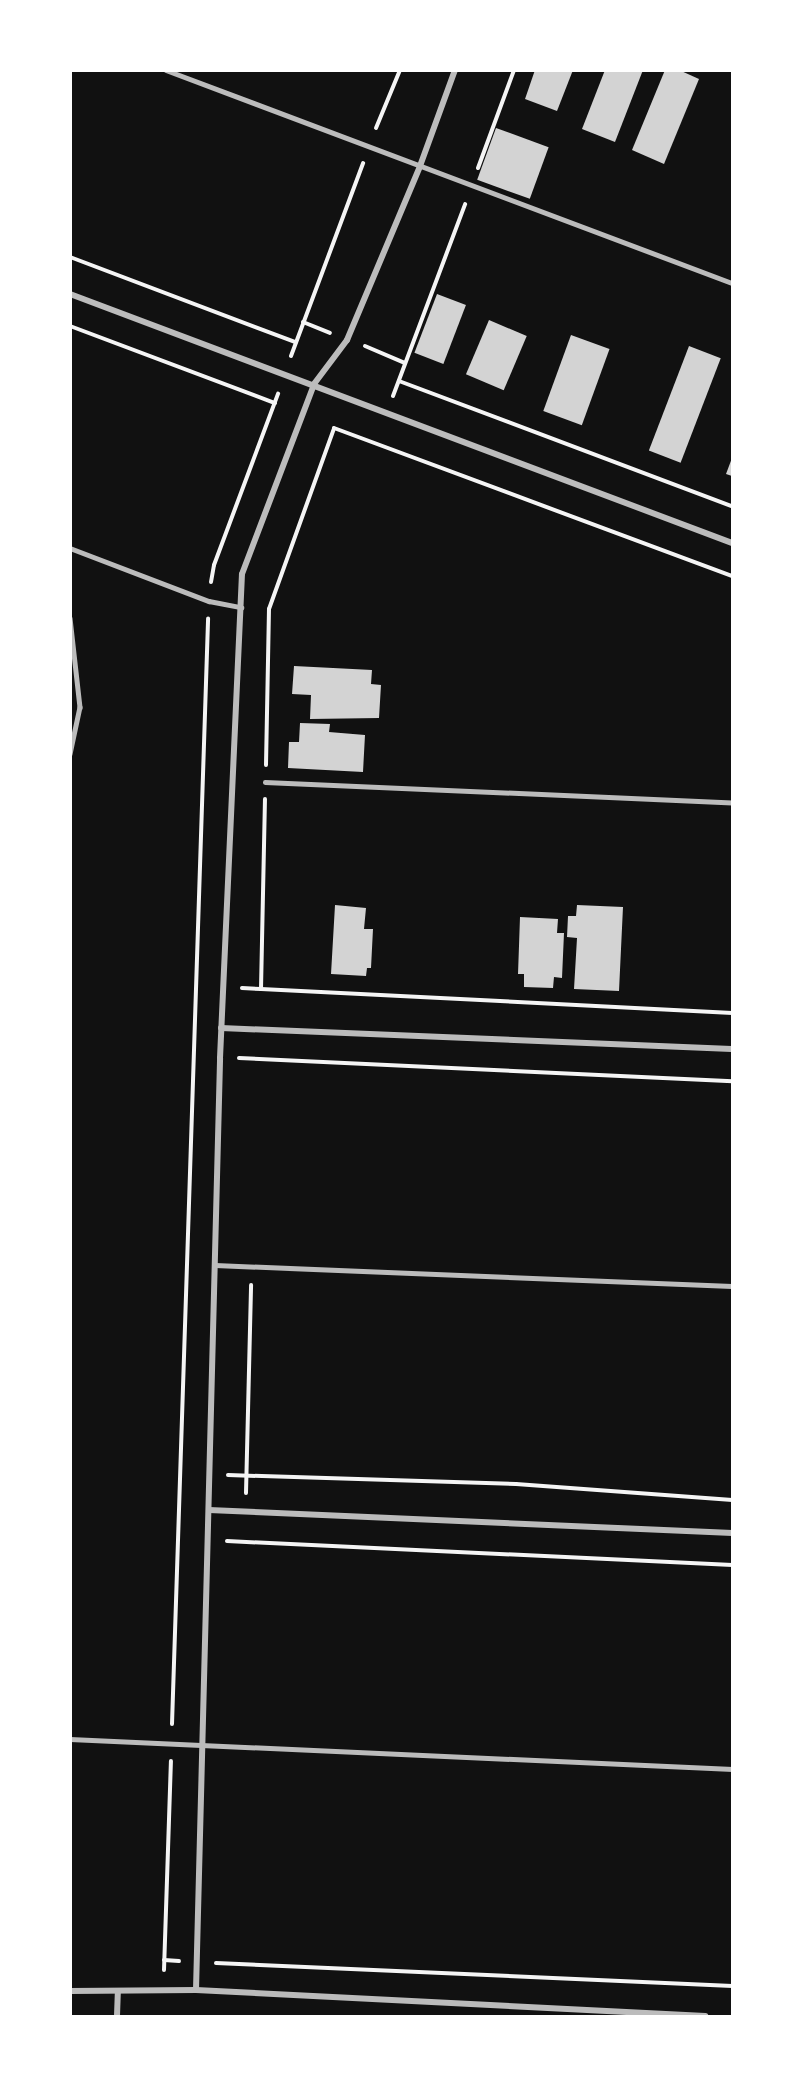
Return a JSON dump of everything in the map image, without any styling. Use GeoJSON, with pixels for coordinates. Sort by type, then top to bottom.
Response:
{"type":"FeatureCollection","features":[{"type":"Feature","properties":{"kind":"street"},"geometry":{"type":"LineString","coordinates":[[196,1990],[220,1058],[242,574],[314,384],[347,340],[420,166],[455,70]]}},
{"type":"Feature","properties":{"kind":"street"},"geometry":{"type":"LineString","coordinates":[[70,294],[387,411],[732,543]]}},
{"type":"Feature","properties":{"kind":"street"},"geometry":{"type":"LineString","coordinates":[[221,1028],[732,1049]]}},
{"type":"Feature","properties":{"kind":"street"},"geometry":{"type":"LineString","coordinates":[[208,1510],[732,1533]]}},
{"type":"Feature","properties":{"kind":"street"},"geometry":{"type":"LineString","coordinates":[[70,1991],[118,1994],[196,1990],[705,2016]]}},
{"type":"Feature","properties":{"kind":"street"},"geometry":{"type":"LineString","coordinates":[[117,2016],[118,1994]]}},
{"type":"Feature","properties":{"kind":"lane"},"geometry":{"type":"LineString","coordinates":[[166,70],[732,283]]}},
{"type":"Feature","properties":{"kind":"lane"},"geometry":{"type":"LineString","coordinates":[[70,548],[209,601],[241,607]]}},
{"type":"Feature","properties":{"kind":"lane"},"geometry":{"type":"LineString","coordinates":[[70,618],[80,707],[70,754]]}},
{"type":"Feature","properties":{"kind":"lane"},"geometry":{"type":"LineString","coordinates":[[265,782],[732,802]]}},
{"type":"Feature","properties":{"kind":"lane"},"geometry":{"type":"LineString","coordinates":[[215,1265],[732,1286]]}},
{"type":"Feature","properties":{"kind":"lane"},"geometry":{"type":"LineString","coordinates":[[70,1739],[732,1769]]}},
{"type":"Feature","properties":{"kind":"path"},"geometry":{"type":"LineString","coordinates":[[376,443],[514,70]]}},
{"type":"Feature","properties":{"kind":"path"},"geometry":{"type":"LineString","coordinates":[[70,257],[295,342]]}},
{"type":"Feature","properties":{"kind":"path"},"geometry":{"type":"LineString","coordinates":[[70,326],[275,404]]}},
{"type":"Feature","properties":{"kind":"path"},"geometry":{"type":"LineString","coordinates":[[399,381],[732,506]]}},
{"type":"Feature","properties":{"kind":"path"},"geometry":{"type":"LineString","coordinates":[[261,989],[269,609],[334,428],[732,576]]}},
{"type":"Feature","properties":{"kind":"path"},"geometry":{"type":"LineString","coordinates":[[196,986],[732,1013]]}},
{"type":"Feature","properties":{"kind":"path"},"geometry":{"type":"LineString","coordinates":[[194,1062],[220,1058],[290,1058],[732,1082]]}},
{"type":"Feature","properties":{"kind":"path"},"geometry":{"type":"LineString","coordinates":[[245,1512],[251,1267]]}},
{"type":"Feature","properties":{"kind":"path"},"geometry":{"type":"LineString","coordinates":[[210,1476],[246,1475],[516,1484],[732,1500]]}},
{"type":"Feature","properties":{"kind":"path"},"geometry":{"type":"LineString","coordinates":[[178,1540],[732,1565]]}},
{"type":"Feature","properties":{"kind":"path"},"geometry":{"type":"LineString","coordinates":[[164,1960],[732,1986]]}},
{"type":"Feature","properties":{"kind":"building"},"geometry":{"type":"Polygon","coordinates":[[[535,70],[573,70],[557,111],[525,99],[535,70]]]}},
{"type":"Feature","properties":{"kind":"building"},"geometry":{"type":"Polygon","coordinates":[[[605,70],[643,70],[615,142],[582,129],[605,70]]]}},
{"type":"Feature","properties":{"kind":"building"},"geometry":{"type":"Polygon","coordinates":[[[665,70],[679,70],[699,79],[664,164],[632,150],[665,70]]]}},
{"type":"Feature","properties":{"kind":"building"},"geometry":{"type":"Polygon","coordinates":[[[496,128],[549,147],[530,199],[477,180],[496,128]]]}},
{"type":"Feature","properties":{"kind":"building"},"geometry":{"type":"Polygon","coordinates":[[[437,294],[466,305],[443,364],[414,353],[437,294]]]}},
{"type":"Feature","properties":{"kind":"building"},"geometry":{"type":"Polygon","coordinates":[[[489,320],[527,336],[504,390],[466,374],[489,320]]]}},
{"type":"Feature","properties":{"kind":"building"},"geometry":{"type":"Polygon","coordinates":[[[571,335],[610,349],[582,425],[543,411],[571,335]]]}},
{"type":"Feature","properties":{"kind":"building"},"geometry":{"type":"Polygon","coordinates":[[[689,346],[721,358],[681,463],[649,451],[689,346]]]}},
{"type":"Feature","properties":{"kind":"building"},"geometry":{"type":"Polygon","coordinates":[[[732,458],[732,476],[726,474],[732,458]]]}},
{"type":"Feature","properties":{"kind":"building"},"geometry":{"type":"Polygon","coordinates":[[[294,666],[372,670],[371,684],[381,685],[379,718],[310,719],[311,695],[292,694],[294,666]]]}},
{"type":"Feature","properties":{"kind":"building"},"geometry":{"type":"Polygon","coordinates":[[[300,723],[330,724],[329,732],[365,735],[363,772],[288,768],[289,742],[299,742],[300,723]]]}},
{"type":"Feature","properties":{"kind":"building"},"geometry":{"type":"Polygon","coordinates":[[[335,905],[366,908],[364,929],[373,929],[371,968],[367,968],[366,976],[331,974],[335,905]]]}},
{"type":"Feature","properties":{"kind":"building"},"geometry":{"type":"Polygon","coordinates":[[[577,905],[623,907],[619,991],[574,989],[577,938],[567,937],[568,916],[576,916],[577,905]]]}},
{"type":"Feature","properties":{"kind":"building"},"geometry":{"type":"Polygon","coordinates":[[[520,917],[558,919],[557,933],[564,933],[562,978],[554,977],[553,988],[524,987],[524,974],[518,974],[520,917]]]}}]}
